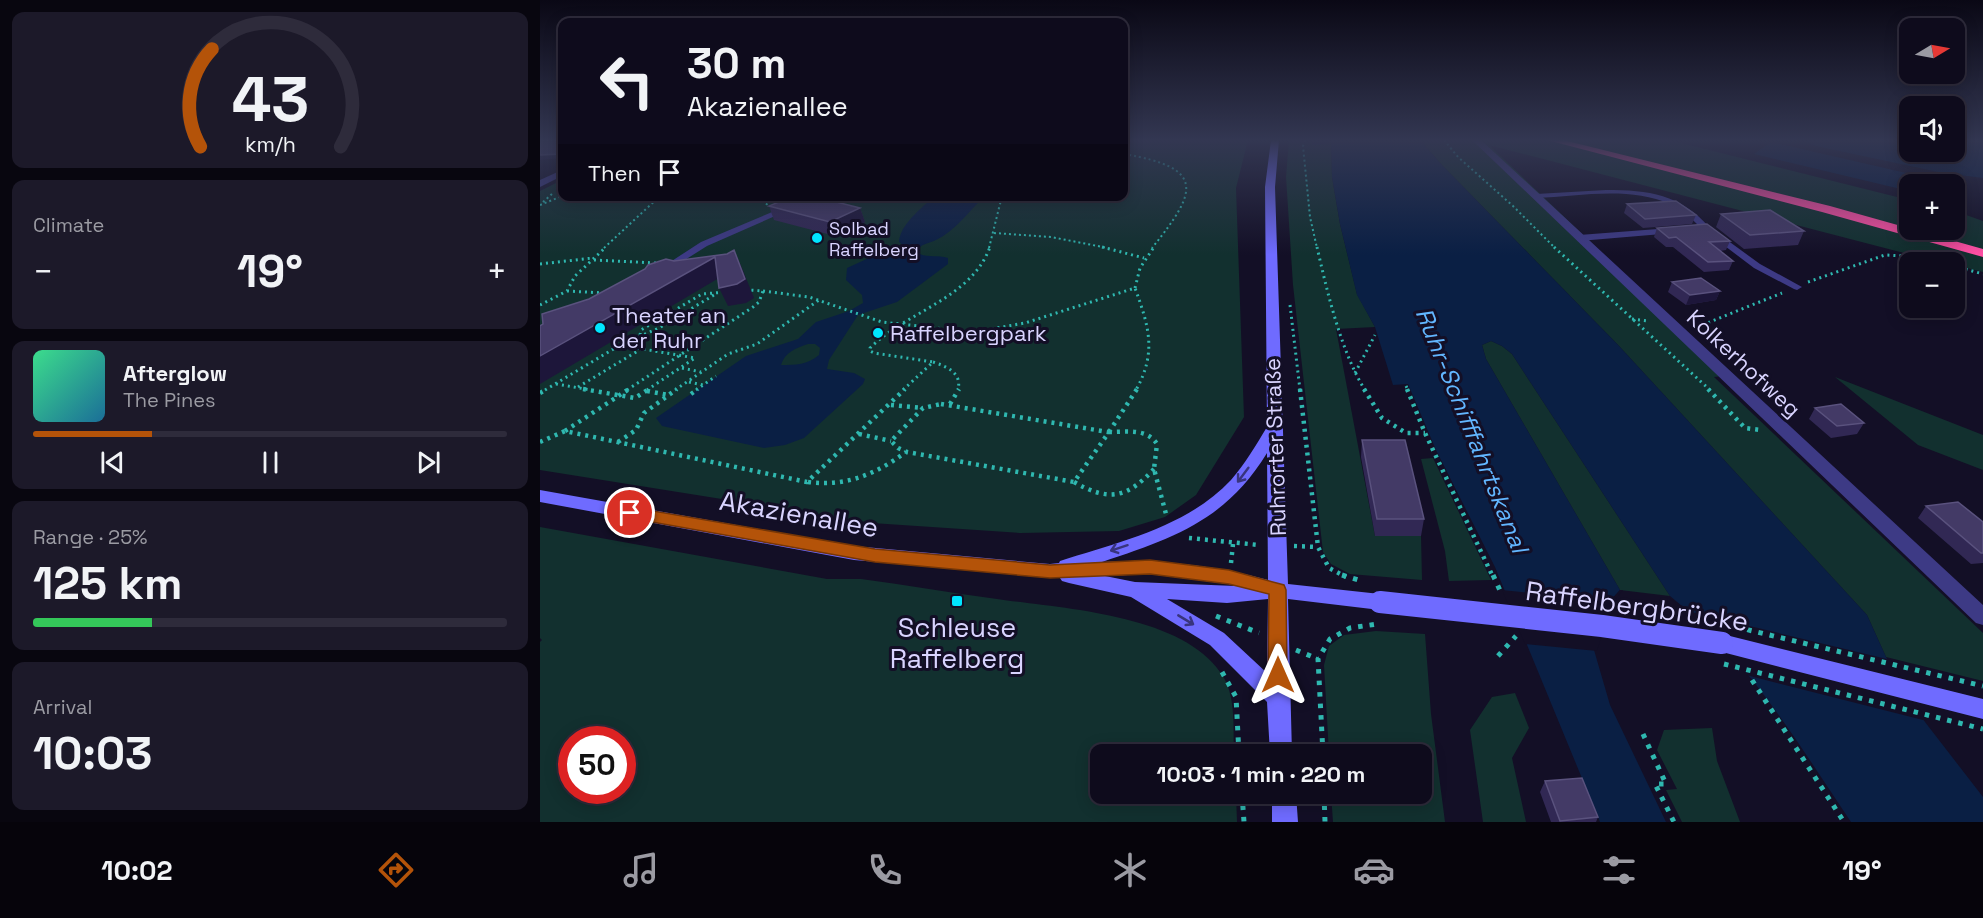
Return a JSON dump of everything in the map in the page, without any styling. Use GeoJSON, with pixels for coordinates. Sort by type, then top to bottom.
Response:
{"type":"FeatureCollection","features":[{"type":"Feature","properties":{"kind":"highway"},"geometry":{"type":"LineString","coordinates":[[1705,178],[1815,206],[1983,253]]}},
{"type":"Feature","properties":{"kind":"highway"},"geometry":{"type":"LineString","coordinates":[[1734,178],[1899,220]]}},
{"type":"Feature","properties":{"kind":"highway"},"geometry":{"type":"LineString","coordinates":[[1965,238],[1983,242]]}},
{"type":"Feature","properties":{"kind":"main road","name":"Ruhrorter Straße"},"geometry":{"type":"LineString","coordinates":[[1270,178],[1280,744]]}},
{"type":"Feature","properties":{"kind":"main road"},"geometry":{"type":"LineString","coordinates":[[1050,572],[1174,530],[1228,493],[1259,453],[1275,426]]}},
{"type":"Feature","properties":{"kind":"main road","name":"Akazienallee"},"geometry":{"type":"LineString","coordinates":[[540,496],[855,553],[1050,572],[1135,590],[1227,595],[1277,590]]}},
{"type":"Feature","properties":{"kind":"main road","name":"Akazienallee"},"geometry":{"type":"LineString","coordinates":[[1050,572],[1150,567],[1229,577],[1277,590]]}},
{"type":"Feature","properties":{"kind":"main road"},"geometry":{"type":"LineString","coordinates":[[1135,590],[1217,639],[1278,698]]}},
{"type":"Feature","properties":{"kind":"main road","name":"Raffelbergbrücke"},"geometry":{"type":"LineString","coordinates":[[1277,590],[1602,626],[1722,643],[1983,709]]}},
{"type":"Feature","properties":{"kind":"main road"},"geometry":{"type":"LineString","coordinates":[[1284,804],[1285,822]]}},
{"type":"Feature","properties":{"kind":"street","name":"Kolkerhofweg"},"geometry":{"type":"LineString","coordinates":[[1517,178],[1983,617]]}},
{"type":"Feature","properties":{"kind":"lane"},"geometry":{"type":"LineString","coordinates":[[1536,196],[1647,195],[1675,203],[1757,266],[1797,287]]}},
{"type":"Feature","properties":{"kind":"lane"},"geometry":{"type":"LineString","coordinates":[[659,273],[704,244],[792,206]]}},
{"type":"Feature","properties":{"kind":"lane"},"geometry":{"type":"LineString","coordinates":[[1695,229],[1706,228]]}},
{"type":"Feature","properties":{"kind":"lane"},"geometry":{"type":"LineString","coordinates":[[1580,237],[1683,230]]}},
{"type":"Feature","properties":{"kind":"path"},"geometry":{"type":"LineString","coordinates":[[1074,482],[1140,382],[1149,362],[1149,334],[1135,288],[1144,258],[1177,216],[1187,192],[1186,178]]}},
{"type":"Feature","properties":{"kind":"path"},"geometry":{"type":"LineString","coordinates":[[1306,178],[1310,217],[1324,278],[1354,373],[1382,418],[1406,433],[1425,433]]}},
{"type":"Feature","properties":{"kind":"path"},"geometry":{"type":"LineString","coordinates":[[1481,178],[1547,242],[1652,335],[1660,347],[1722,401],[1745,428],[1788,434]]}},
{"type":"Feature","properties":{"kind":"path"},"geometry":{"type":"LineString","coordinates":[[540,205],[558,198]]}},
{"type":"Feature","properties":{"kind":"path"},"geometry":{"type":"LineString","coordinates":[[567,291],[575,276],[656,201]]}},
{"type":"Feature","properties":{"kind":"path"},"geometry":{"type":"LineString","coordinates":[[951,404],[960,389],[958,375],[952,369],[933,362],[870,351],[874,344],[898,324],[966,283],[976,274],[985,258],[1001,201]]}},
{"type":"Feature","properties":{"kind":"path"},"geometry":{"type":"LineString","coordinates":[[993,233],[1064,238],[1144,258]]}},
{"type":"Feature","properties":{"kind":"path"},"geometry":{"type":"LineString","coordinates":[[540,264],[593,259],[648,263],[677,261]]}},
{"type":"Feature","properties":{"kind":"path"},"geometry":{"type":"LineString","coordinates":[[1965,270],[1983,274]]}},
{"type":"Feature","properties":{"kind":"path"},"geometry":{"type":"LineString","coordinates":[[742,290],[796,294],[867,317],[898,324],[956,331],[989,330],[1048,316],[1135,288]]}},
{"type":"Feature","properties":{"kind":"path"},"geometry":{"type":"LineString","coordinates":[[540,304],[567,291],[594,294],[613,292]]}},
{"type":"Feature","properties":{"kind":"path"},"geometry":{"type":"LineString","coordinates":[[640,336],[641,330],[702,294],[732,291]]}},
{"type":"Feature","properties":{"kind":"path"},"geometry":{"type":"LineString","coordinates":[[540,442],[565,431],[753,307],[759,302],[762,291]]}},
{"type":"Feature","properties":{"kind":"path"},"geometry":{"type":"LineString","coordinates":[[540,393],[620,345],[659,328],[714,294]]}},
{"type":"Feature","properties":{"kind":"path"},"geometry":{"type":"LineString","coordinates":[[1289,296],[1318,547],[1322,561],[1336,575],[1364,581]]}},
{"type":"Feature","properties":{"kind":"path"},"geometry":{"type":"LineString","coordinates":[[618,442],[636,430],[644,413],[668,396],[735,351],[756,344],[819,300]]}},
{"type":"Feature","properties":{"kind":"path"},"geometry":{"type":"LineString","coordinates":[[1354,373],[1375,335]]}},
{"type":"Feature","properties":{"kind":"path"},"geometry":{"type":"LineString","coordinates":[[556,384],[635,398],[695,358],[620,345]]}},
{"type":"Feature","properties":{"kind":"path"},"geometry":{"type":"LineString","coordinates":[[578,388],[641,349]]}},
{"type":"Feature","properties":{"kind":"path"},"geometry":{"type":"LineString","coordinates":[[807,482],[933,362]]}},
{"type":"Feature","properties":{"kind":"path"},"geometry":{"type":"LineString","coordinates":[[681,368],[702,372]]}},
{"type":"Feature","properties":{"kind":"path"},"geometry":{"type":"LineString","coordinates":[[692,394],[716,376]]}},
{"type":"Feature","properties":{"kind":"path"},"geometry":{"type":"LineString","coordinates":[[688,382],[703,385]]}},
{"type":"Feature","properties":{"kind":"path"},"geometry":{"type":"LineString","coordinates":[[1406,386],[1425,433],[1506,605]]}},
{"type":"Feature","properties":{"kind":"path"},"geometry":{"type":"LineString","coordinates":[[646,391],[668,396]]}},
{"type":"Feature","properties":{"kind":"path"},"geometry":{"type":"LineString","coordinates":[[890,405],[923,408],[951,404],[1108,432],[1136,431],[1153,438],[1157,451],[1154,469],[1167,515],[1174,530],[1188,538],[1233,544],[1318,547]]}},
{"type":"Feature","properties":{"kind":"path"},"geometry":{"type":"LineString","coordinates":[[891,441],[923,408]]}},
{"type":"Feature","properties":{"kind":"path"},"geometry":{"type":"LineString","coordinates":[[565,431],[825,484],[860,478],[891,464],[907,452]]}},
{"type":"Feature","properties":{"kind":"path"},"geometry":{"type":"LineString","coordinates":[[859,434],[891,441],[898,448],[907,452],[1074,482],[1094,493],[1118,495],[1138,486],[1154,469]]}},
{"type":"Feature","properties":{"kind":"path"},"geometry":{"type":"LineString","coordinates":[[1322,744],[1318,659],[1330,639],[1350,628],[1381,623]]}},
{"type":"Feature","properties":{"kind":"path"},"geometry":{"type":"LineString","coordinates":[[1498,656],[1518,636],[1507,636]]}},
{"type":"Feature","properties":{"kind":"path"},"geometry":{"type":"LineString","coordinates":[[1217,639],[1218,664],[1236,697],[1238,744]]}},
{"type":"Feature","properties":{"kind":"path"},"geometry":{"type":"LineString","coordinates":[[1720,663],[1983,729]]}},
{"type":"Feature","properties":{"kind":"path"},"geometry":{"type":"LineString","coordinates":[[1752,680],[1844,822]]}},
{"type":"Feature","properties":{"kind":"path"},"geometry":{"type":"LineString","coordinates":[[1643,734],[1666,784],[1655,784],[1674,822]]}},
{"type":"Feature","properties":{"kind":"path"},"geometry":{"type":"LineString","coordinates":[[1243,804],[1244,822]]}},
{"type":"Feature","properties":{"kind":"path"},"geometry":{"type":"LineString","coordinates":[[1325,804],[1326,822]]}},
{"type":"Feature","properties":{"kind":"green space","name":"Raffelbergpark"},"geometry":{"type":"Polygon","coordinates":[[[1128,178],[1238,178],[1236,188],[1244,417],[1196,495],[1165,517],[1119,531],[1020,533],[872,523],[540,470],[540,191],[558,182],[558,201],[1128,201],[1128,178]]]}},
{"type":"Feature","properties":{"kind":"green space"},"geometry":{"type":"Polygon","coordinates":[[[1286,178],[1332,178],[1340,224],[1357,294],[1375,327],[1336,329],[1375,536],[1421,536],[1422,580],[1350,574],[1331,564],[1323,552],[1293,285],[1286,178]]]}},
{"type":"Feature","properties":{"kind":"green space"},"geometry":{"type":"Polygon","coordinates":[[[1455,178],[1524,178],[1671,319],[1734,375],[1714,377],[1983,633],[1983,681],[1886,657],[1867,615],[1619,346],[1455,178]]]}},
{"type":"Feature","properties":{"kind":"green space"},"geometry":{"type":"Polygon","coordinates":[[[1617,178],[1822,178],[1899,198],[1899,240],[1965,240],[1965,215],[1983,221],[1983,272],[1965,268],[1965,252],[1900,252],[1617,178]]]}},
{"type":"Feature","properties":{"kind":"green space"},"geometry":{"type":"Polygon","coordinates":[[[1491,341],[1512,354],[1670,596],[1620,590],[1486,359],[1482,345],[1491,341]]]}},
{"type":"Feature","properties":{"kind":"green space"},"geometry":{"type":"Polygon","coordinates":[[[1835,377],[1983,435],[1983,470],[1918,445],[1835,377]]]}},
{"type":"Feature","properties":{"kind":"green space"},"geometry":{"type":"Polygon","coordinates":[[[1433,458],[1491,580],[1449,581],[1445,551],[1421,459],[1433,458]]]}},
{"type":"Feature","properties":{"kind":"green space"},"geometry":{"type":"Polygon","coordinates":[[[540,527],[827,579],[861,579],[1121,618],[1182,640],[1206,657],[1228,686],[1233,715],[1234,744],[1090,744],[1090,804],[1236,804],[1237,822],[540,822],[540,642],[542,640],[540,638],[540,527]]]}},
{"type":"Feature","properties":{"kind":"green space"},"geometry":{"type":"Polygon","coordinates":[[[1376,631],[1425,634],[1431,714],[1445,822],[1333,822],[1332,804],[1432,804],[1432,744],[1328,744],[1324,665],[1329,646],[1344,635],[1376,631]]]}},
{"type":"Feature","properties":{"kind":"green space"},"geometry":{"type":"Polygon","coordinates":[[[1515,693],[1529,728],[1512,758],[1526,822],[1483,822],[1470,730],[1492,697],[1515,693]]]}},
{"type":"Feature","properties":{"kind":"green space"},"geometry":{"type":"Polygon","coordinates":[[[1712,728],[1717,761],[1740,822],[1682,822],[1666,790],[1677,789],[1657,750],[1664,730],[1712,728]]]}},
{"type":"Feature","properties":{"kind":"water","name":"Ruhr-Schifffahrtskanal"},"geometry":{"type":"Polygon","coordinates":[[[1332,178],[1455,178],[1619,346],[1867,615],[1886,657],[1925,722],[1983,797],[1983,822],[1851,822],[1790,731],[1747,673],[1698,620],[1670,596],[1512,354],[1491,341],[1482,345],[1486,359],[1620,590],[1610,601],[1594,650],[1610,705],[1666,822],[1600,822],[1495,567],[1436,450],[1408,384],[1393,385],[1375,327],[1357,295],[1340,224],[1332,178]]]}},
{"type":"Feature","properties":{"kind":"water"},"geometry":{"type":"Polygon","coordinates":[[[1856,178],[1899,178],[1899,189],[1856,178]]]}},
{"type":"Feature","properties":{"kind":"water"},"geometry":{"type":"Polygon","coordinates":[[[930,201],[980,201],[943,236],[922,245],[916,252],[948,258],[948,264],[897,302],[858,315],[829,360],[827,369],[854,373],[865,379],[863,384],[804,438],[785,445],[764,448],[662,426],[656,418],[746,356],[798,339],[816,322],[849,311],[863,303],[862,295],[846,280],[847,268],[871,257],[901,254],[907,248],[899,242],[900,236],[912,217],[930,201]],[[815,344],[799,347],[785,357],[781,365],[810,361],[819,355],[820,348],[815,344]]]}},
{"type":"Feature","properties":{"kind":"pier"},"geometry":{"type":"Polygon","coordinates":[[[1502,590],[1610,601],[1620,590],[1623,590],[1612,603],[1597,651],[1525,644],[1502,590]]]}},
{"type":"Feature","properties":{"kind":"pier"},"geometry":{"type":"Polygon","coordinates":[[[1666,596],[1691,612],[1891,660],[1927,721],[1746,675],[1689,615],[1666,596]]]}},
{"type":"Feature","properties":{"kind":"building"},"geometry":{"type":"Polygon","coordinates":[[[781,201],[833,201],[860,208],[830,222],[769,206],[781,201]]]}},
{"type":"Feature","properties":{"kind":"building"},"geometry":{"type":"Polygon","coordinates":[[[1676,201],[1696,215],[1645,219],[1627,204],[1676,201]]]}},
{"type":"Feature","properties":{"kind":"building"},"geometry":{"type":"Polygon","coordinates":[[[1770,210],[1804,231],[1750,235],[1721,214],[1770,210]]]}},
{"type":"Feature","properties":{"kind":"building"},"geometry":{"type":"Polygon","coordinates":[[[1707,224],[1730,241],[1709,242],[1733,261],[1708,262],[1676,237],[1669,238],[1657,228],[1707,224]]]}},
{"type":"Feature","properties":{"kind":"building"},"geometry":{"type":"Polygon","coordinates":[[[734,250],[745,279],[737,284],[719,288],[715,257],[540,356],[542,314],[589,299],[645,269],[648,265],[666,259],[674,261],[727,254],[734,250]]]}},
{"type":"Feature","properties":{"kind":"building"},"geometry":{"type":"Polygon","coordinates":[[[1701,278],[1720,291],[1690,295],[1672,282],[1701,278]]]}},
{"type":"Feature","properties":{"kind":"building"},"geometry":{"type":"Polygon","coordinates":[[[1841,404],[1864,423],[1837,426],[1815,408],[1841,404]]]}},
{"type":"Feature","properties":{"kind":"building"},"geometry":{"type":"Polygon","coordinates":[[[1362,440],[1405,440],[1424,519],[1377,519],[1362,440]]]}},
{"type":"Feature","properties":{"kind":"building"},"geometry":{"type":"Polygon","coordinates":[[[1958,502],[1983,522],[1983,553],[1926,506],[1958,502]]]}},
{"type":"Feature","properties":{"kind":"building"},"geometry":{"type":"Polygon","coordinates":[[[1582,778],[1598,817],[1560,821],[1545,781],[1582,778]]]}},
{"type":"Feature","properties":{"kind":"place","name":"Solbad Raffelberg"},"geometry":{"type":"Point","coordinates":[817,238]}},
{"type":"Feature","properties":{"kind":"place","name":"Theater an der Ruhr"},"geometry":{"type":"Point","coordinates":[600,328]}},
{"type":"Feature","properties":{"kind":"place","name":"Raffelbergpark"},"geometry":{"type":"Point","coordinates":[878,333]}},
{"type":"Feature","properties":{"kind":"place","name":"Schleuse Raffelberg"},"geometry":{"type":"Point","coordinates":[957,601]}},
{"type":"Feature","properties":{"kind":"route"},"geometry":{"type":"LineString","coordinates":[[630,513],[855,553],[1050,572],[1150,567],[1229,577],[1277,590],[1278,675]]}}]}
